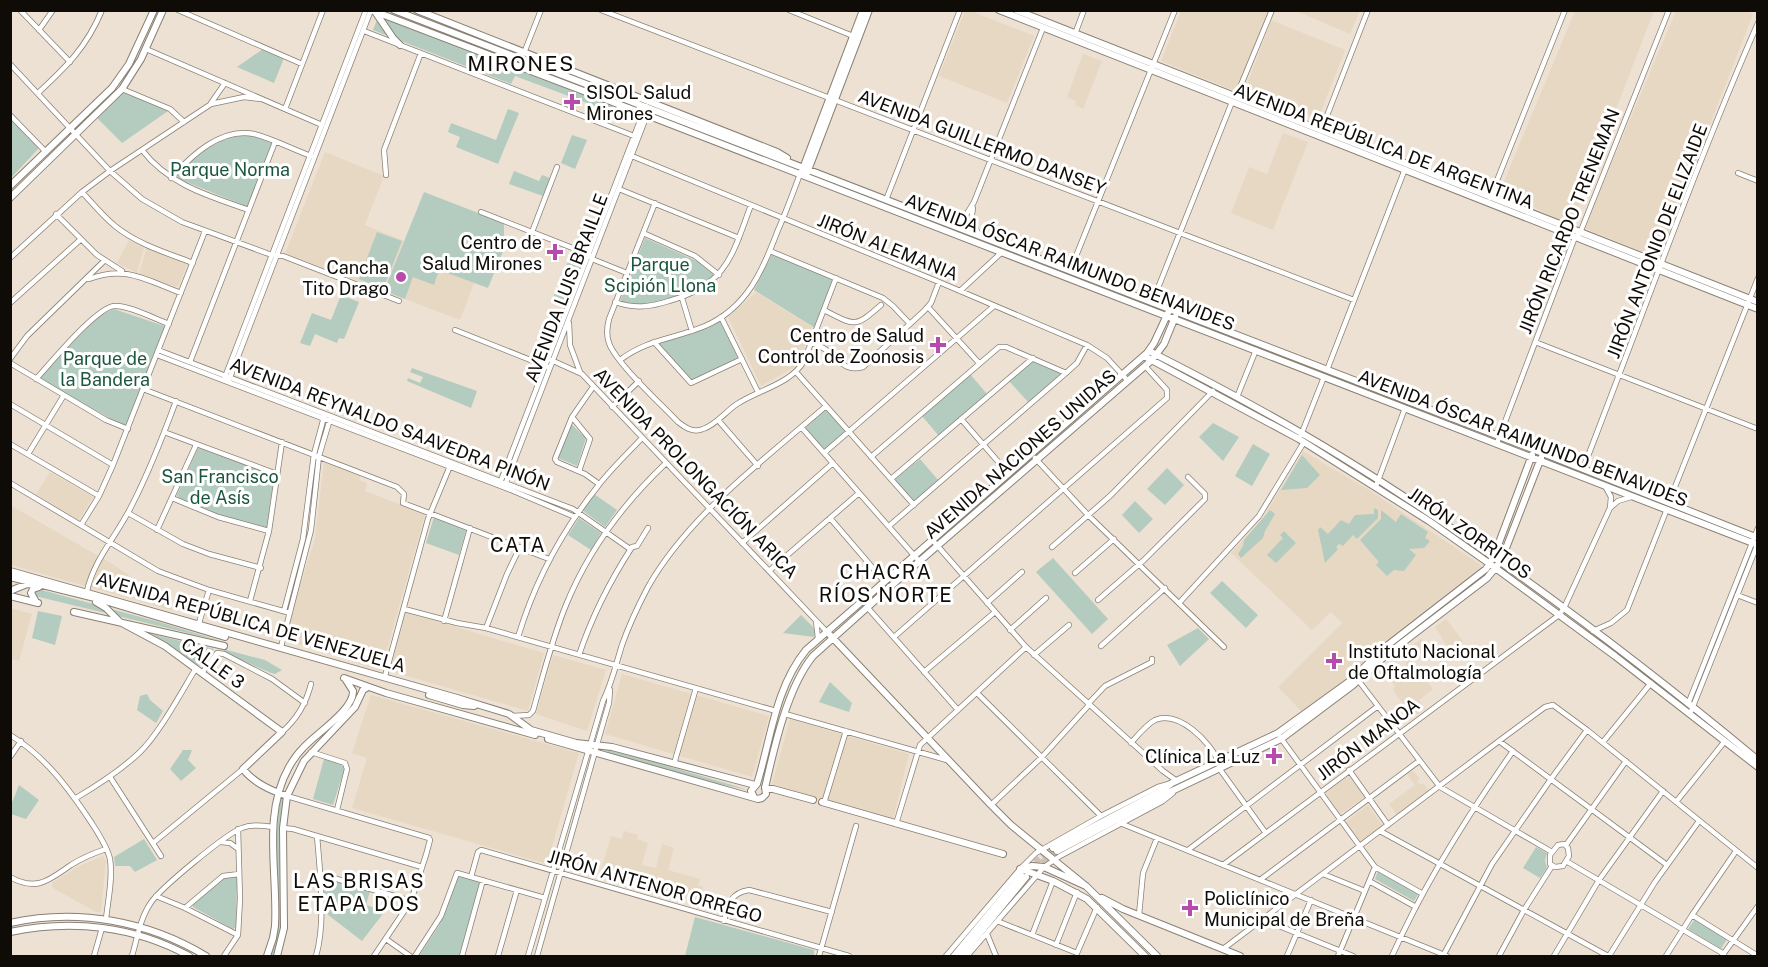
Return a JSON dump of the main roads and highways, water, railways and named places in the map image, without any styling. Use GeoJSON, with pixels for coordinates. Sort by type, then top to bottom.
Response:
{"type":"FeatureCollection","features":[{"type":"Feature","properties":{"kind":"main road"},"geometry":{"type":"LineString","coordinates":[[10,186],[112,88],[136,52],[154,10]]}},
{"type":"Feature","properties":{"kind":"main road"},"geometry":{"type":"LineString","coordinates":[[10,198],[122,89],[146,49],[163,10]]}},
{"type":"Feature","properties":{"kind":"main road","name":"AVENIDA ÓSCAR RAIMUNDO BENAVIDES"},"geometry":{"type":"LineString","coordinates":[[394,10],[645,112]]}},
{"type":"Feature","properties":{"kind":"main road"},"geometry":{"type":"LineString","coordinates":[[411,10],[427,23]]}},
{"type":"Feature","properties":{"kind":"main road","name":"AVENIDA ÓSCAR RAIMUNDO BENAVIDES"},"geometry":{"type":"LineString","coordinates":[[417,10],[777,152],[804,172],[948,223],[1152,303],[1168,313]]}},
{"type":"Feature","properties":{"kind":"main road"},"geometry":{"type":"LineString","coordinates":[[832,99],[863,10]]}},
{"type":"Feature","properties":{"kind":"main road"},"geometry":{"type":"LineString","coordinates":[[804,172],[869,10]]}},
{"type":"Feature","properties":{"kind":"main road","name":"AVENIDA REPÚBLICA DE ARGENTINA"},"geometry":{"type":"LineString","coordinates":[[999,10],[1320,133],[1660,267],[1747,302],[1758,309]]}},
{"type":"Feature","properties":{"kind":"main road","name":"AVENIDA REPÚBLICA DE ARGENTINA"},"geometry":{"type":"LineString","coordinates":[[1016,10],[1152,68]]}},
{"type":"Feature","properties":{"kind":"main road"},"geometry":{"type":"LineString","coordinates":[[371,11],[400,45]]}},
{"type":"Feature","properties":{"kind":"main road","name":"AVENIDA ÓSCAR RAIMUNDO BENAVIDES"},"geometry":{"type":"LineString","coordinates":[[371,11],[804,172],[1002,252],[1176,316],[1498,440],[1583,469],[1756,541]]}},
{"type":"Feature","properties":{"kind":"main road","name":"AVENIDA REPÚBLICA DE ARGENTINA"},"geometry":{"type":"LineString","coordinates":[[1747,302],[1758,302]]}},
{"type":"Feature","properties":{"kind":"main road","name":"AVENIDA NACIONES UNIDAS"},"geometry":{"type":"LineString","coordinates":[[756,784],[785,684],[794,668],[818,638],[1147,353],[1168,313]]}},
{"type":"Feature","properties":{"kind":"main road","name":"AVENIDA ÓSCAR RAIMUNDO BENAVIDES"},"geometry":{"type":"LineString","coordinates":[[1176,316],[1256,350],[1325,373],[1405,408],[1498,440]]}},
{"type":"Feature","properties":{"kind":"main road","name":"AVENIDA NACIONES UNIDAS"},"geometry":{"type":"LineString","coordinates":[[766,789],[792,691],[801,672],[813,656],[1155,357],[1176,316]]}},
{"type":"Feature","properties":{"kind":"main road","name":"JIRÓN ZORRITOS"},"geometry":{"type":"LineString","coordinates":[[1147,353],[1237,397],[1494,556],[1593,631],[1758,768]]}},
{"type":"Feature","properties":{"kind":"main road","name":"JIRÓN ZORRITOS"},"geometry":{"type":"LineString","coordinates":[[1155,357],[1302,438]]}},
{"type":"Feature","properties":{"kind":"main road"},"geometry":{"type":"LineString","coordinates":[[1493,566],[1494,556],[1533,453]]}},
{"type":"Feature","properties":{"kind":"main road"},"geometry":{"type":"LineString","coordinates":[[1219,765],[1171,782],[1161,791],[1055,849],[1280,736],[1357,678],[1386,646],[1480,574],[1501,561],[1541,456]]}},
{"type":"Feature","properties":{"kind":"main road","name":"AVENIDA ÓSCAR RAIMUNDO BENAVIDES"},"geometry":{"type":"LineString","coordinates":[[1541,456],[1603,484],[1668,506]]}},
{"type":"Feature","properties":{"kind":"main road","name":"JIRÓN ZORRITOS"},"geometry":{"type":"LineString","coordinates":[[1377,483],[1758,760]]}},
{"type":"Feature","properties":{"kind":"main road","name":"AVENIDA REPÚBLICA DE VENEZUELA"},"geometry":{"type":"LineString","coordinates":[[10,571],[386,676],[463,705],[482,706]]}},
{"type":"Feature","properties":{"kind":"main road","name":"AVENIDA REPÚBLICA DE VENEZUELA"},"geometry":{"type":"LineString","coordinates":[[10,577],[95,598],[225,637]]}},
{"type":"Feature","properties":{"kind":"main road"},"geometry":{"type":"LineString","coordinates":[[10,591],[27,584],[101,604],[121,623]]}},
{"type":"Feature","properties":{"kind":"main road"},"geometry":{"type":"LineString","coordinates":[[10,596],[37,602],[31,593],[33,589],[39,587]]}},
{"type":"Feature","properties":{"kind":"main road","name":"AVENIDA REPÚBLICA DE VENEZUELA"},"geometry":{"type":"LineString","coordinates":[[74,612],[224,646]]}},
{"type":"Feature","properties":{"kind":"main road","name":"CALLE 3"},"geometry":{"type":"LineString","coordinates":[[121,623],[161,643],[282,732],[243,769],[254,780],[278,793]]}},
{"type":"Feature","properties":{"kind":"main road"},"geometry":{"type":"LineString","coordinates":[[190,627],[199,623]]}},
{"type":"Feature","properties":{"kind":"main road","name":"AVENIDA PROLONGACIÓN ARICA"},"geometry":{"type":"LineString","coordinates":[[826,631],[946,760],[1039,851],[1049,864],[1086,886]]}},
{"type":"Feature","properties":{"kind":"main road"},"geometry":{"type":"LineString","coordinates":[[206,642],[210,633]]}},
{"type":"Feature","properties":{"kind":"main road"},"geometry":{"type":"LineString","coordinates":[[794,668],[801,672]]}},
{"type":"Feature","properties":{"kind":"main road","name":"AVENIDA REPÚBLICA DE VENEZUELA"},"geometry":{"type":"LineString","coordinates":[[278,793],[287,771],[302,748],[351,703],[353,691],[344,678],[417,702],[501,725],[588,747],[597,744],[743,783],[756,784]]}},
{"type":"Feature","properties":{"kind":"main road"},"geometry":{"type":"LineString","coordinates":[[276,957],[284,928],[283,828],[287,796],[293,781],[311,752],[353,709],[363,690],[369,687]]}},
{"type":"Feature","properties":{"kind":"main road"},"geometry":{"type":"LineString","coordinates":[[417,702],[426,698],[428,692]]}},
{"type":"Feature","properties":{"kind":"main road","name":"AVENIDA REPÚBLICA DE VENEZUELA"},"geometry":{"type":"LineString","coordinates":[[428,692],[505,712],[531,730],[588,747],[595,752],[754,797]]}},
{"type":"Feature","properties":{"kind":"main road"},"geometry":{"type":"LineString","coordinates":[[440,708],[438,702],[443,699]]}},
{"type":"Feature","properties":{"kind":"main road"},"geometry":{"type":"LineString","coordinates":[[501,725],[508,720],[505,712]]}},
{"type":"Feature","properties":{"kind":"main road"},"geometry":{"type":"LineString","coordinates":[[743,783],[754,780],[760,772]]}},
{"type":"Feature","properties":{"kind":"main road"},"geometry":{"type":"LineString","coordinates":[[766,789],[766,794],[762,798],[754,797],[751,791],[756,784],[766,789],[813,800]]}},
{"type":"Feature","properties":{"kind":"main road"},"geometry":{"type":"LineString","coordinates":[[267,957],[273,938],[276,915],[274,827],[278,793],[287,796]]}},
{"type":"Feature","properties":{"kind":"main road"},"geometry":{"type":"LineString","coordinates":[[823,803],[1003,854]]}},
{"type":"Feature","properties":{"kind":"main road"},"geometry":{"type":"LineString","coordinates":[[954,957],[1022,874],[1032,866],[1049,864],[1086,886],[1157,957]]}},
{"type":"Feature","properties":{"kind":"main road"},"geometry":{"type":"LineString","coordinates":[[1022,874],[1036,874],[1077,892],[1116,925],[1145,957]]}},
{"type":"Feature","properties":{"kind":"main road"},"geometry":{"type":"LineString","coordinates":[[961,957],[1022,874]]}},
{"type":"Feature","properties":{"kind":"main road"},"geometry":{"type":"LineString","coordinates":[[1096,895],[1135,914],[1240,957]]}},
{"type":"Feature","properties":{"kind":"main road"},"geometry":{"type":"LineString","coordinates":[[1125,925],[1135,914]]}},
{"type":"Feature","properties":{"kind":"main road"},"geometry":{"type":"LineString","coordinates":[[10,923],[58,917],[106,919],[141,927],[180,942],[206,957]]}},
{"type":"Feature","properties":{"kind":"main road"},"geometry":{"type":"LineString","coordinates":[[10,932],[67,925],[102,927],[138,935],[189,957]]}},
{"type":"Feature","properties":{"kind":"main road"},"geometry":{"type":"LineString","coordinates":[[1116,925],[1137,938]]}},
{"type":"Feature","properties":{"kind":"tunnel"},"geometry":{"type":"LineString","coordinates":[[1028,868],[1053,848]]}},
{"type":"Feature","properties":{"kind":"tunnel"},"geometry":{"type":"LineString","coordinates":[[1035,868],[1057,851]]}},
{"type":"Feature","properties":{"kind":"place","name":"SISOL Salud Mirones"},"geometry":{"type":"Point","coordinates":[572,102]}},
{"type":"Feature","properties":{"kind":"place","name":"Centro de Salud Mirones"},"geometry":{"type":"Point","coordinates":[555,252]}},
{"type":"Feature","properties":{"kind":"place","name":"Cancha Tito Drago"},"geometry":{"type":"Point","coordinates":[401,277]}},
{"type":"Feature","properties":{"kind":"place","name":"Centro de Salud Control de Zoonosis"},"geometry":{"type":"Point","coordinates":[938,345]}},
{"type":"Feature","properties":{"kind":"place","name":"Instituto Nacional de Oftalmología"},"geometry":{"type":"Point","coordinates":[1334,661]}},
{"type":"Feature","properties":{"kind":"place","name":"Clínica La Luz"},"geometry":{"type":"Point","coordinates":[1274,756]}},
{"type":"Feature","properties":{"kind":"place","name":"Policlínico Municipal de Breña"},"geometry":{"type":"Point","coordinates":[1190,908]}},
{"type":"Feature","properties":{"kind":"district","name":"MIRONES"},"geometry":{"type":"Point","coordinates":[521,63]}},
{"type":"Feature","properties":{"kind":"district","name":"CATA"},"geometry":{"type":"Point","coordinates":[518,545]}},
{"type":"Feature","properties":{"kind":"district","name":"CHACRA RÍOS NORTE"},"geometry":{"type":"Point","coordinates":[886,584]}},
{"type":"Feature","properties":{"kind":"district","name":"LAS BRISAS ETAPA DOS"},"geometry":{"type":"Point","coordinates":[359,892]}},
{"type":"Feature","properties":{"kind":"park label","name":"Parque Norma"},"geometry":{"type":"Point","coordinates":[230,169]}},
{"type":"Feature","properties":{"kind":"park label","name":"Parque Scipión Llona"},"geometry":{"type":"Point","coordinates":[660,274]}},
{"type":"Feature","properties":{"kind":"park label","name":"Parque de la Bandera"},"geometry":{"type":"Point","coordinates":[105,368]}},
{"type":"Feature","properties":{"kind":"park label","name":"San Francisco de Asís"},"geometry":{"type":"Point","coordinates":[220,486]}}]}
